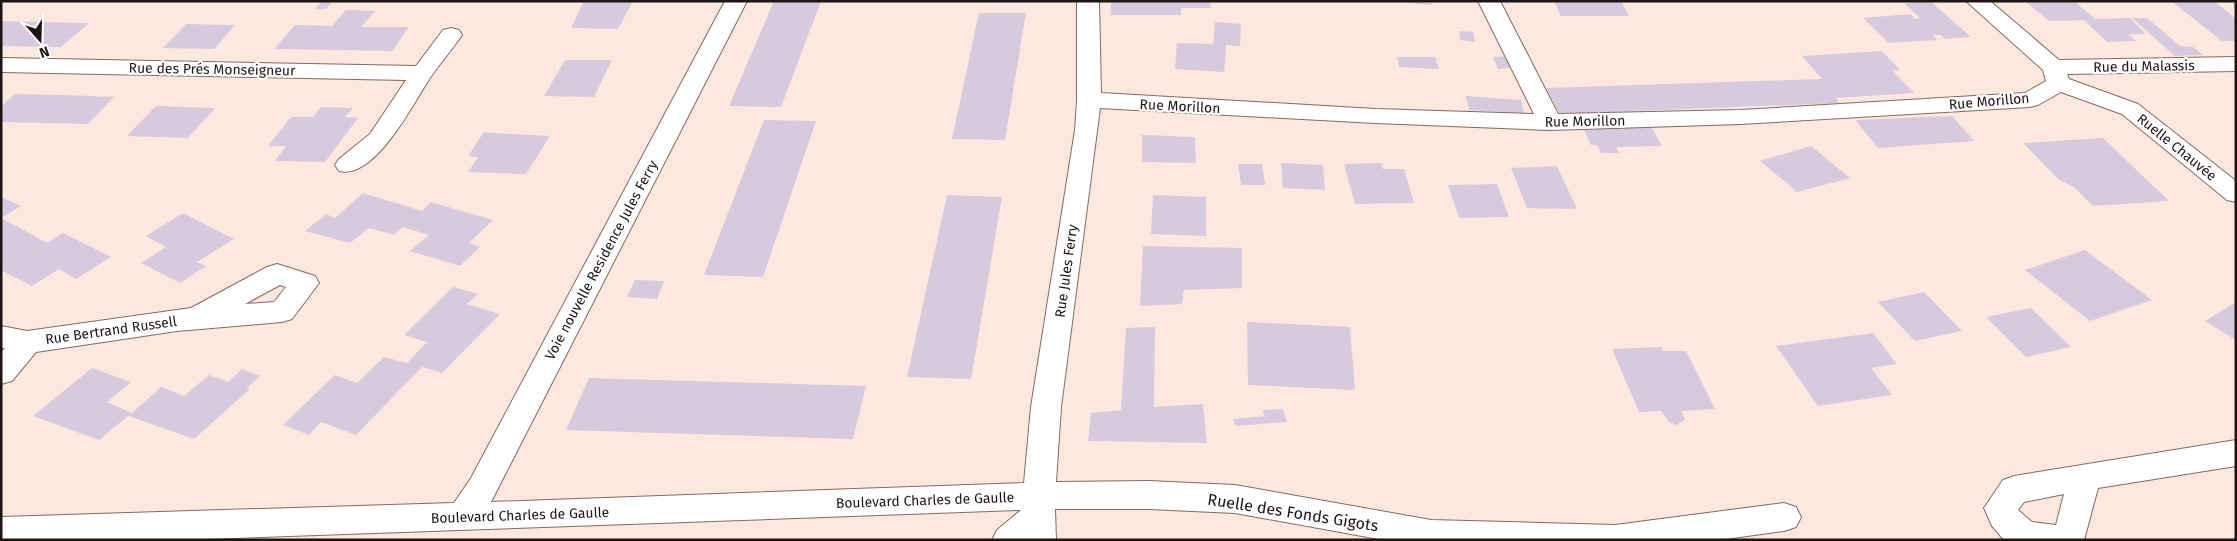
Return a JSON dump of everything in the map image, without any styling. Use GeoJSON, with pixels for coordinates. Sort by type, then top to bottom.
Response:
{"type":"FeatureCollection","features":[{"type":"Feature","properties":{"kind":"street","name":"Voie nouvelle Residence Jules Ferry"},"geometry":{"type":"LineString","coordinates":[[463,517],[482,488],[736,1]]}},
{"type":"Feature","properties":{"kind":"street","name":"Rue Jules Ferry"},"geometry":{"type":"LineString","coordinates":[[1038,517],[1046,407],[1087,130],[1089,100],[1088,1]]}},
{"type":"Feature","properties":{"kind":"street"},"geometry":{"type":"LineString","coordinates":[[1490,1],[1550,122]]}},
{"type":"Feature","properties":{"kind":"street"},"geometry":{"type":"LineString","coordinates":[[1977,1],[2056,75]]}},
{"type":"Feature","properties":{"kind":"street"},"geometry":{"type":"LineString","coordinates":[[348,165],[379,139],[422,73],[451,34]]}},
{"type":"Feature","properties":{"kind":"street","name":"Rue du Malassis"},"geometry":{"type":"LineString","coordinates":[[2056,75],[2236,64]]}},
{"type":"Feature","properties":{"kind":"street","name":"Rue des Prés Monseigneur"},"geometry":{"type":"LineString","coordinates":[[1,65],[422,73]]}},
{"type":"Feature","properties":{"kind":"street","name":"Rue Morillon"},"geometry":{"type":"LineString","coordinates":[[1089,100],[1375,116],[1550,122],[1742,116],[2030,100],[2056,75]]}},
{"type":"Feature","properties":{"kind":"street","name":"Ruelle Chauvée"},"geometry":{"type":"LineString","coordinates":[[2056,75],[2130,110],[2236,194]]}},
{"type":"Feature","properties":{"kind":"street","name":"Rue Bertrand Russell"},"geometry":{"type":"LineString","coordinates":[[1,373],[14,340],[196,319]]}},
{"type":"Feature","properties":{"kind":"street"},"geometry":{"type":"LineString","coordinates":[[2084,477],[2070,535],[2053,540],[2029,537],[2016,530],[2002,517],[2000,508],[2002,503],[2014,490],[2084,477],[2236,453]]}},
{"type":"Feature","properties":{"kind":"street","name":"Ruelle des Fonds Gigots"},"geometry":{"type":"LineString","coordinates":[[1038,517],[1149,495],[1235,499],[1432,534],[1615,539],[1784,517]]}},
{"type":"Feature","properties":{"kind":"street","name":"Boulevard Charles de Gaulle"},"geometry":{"type":"LineString","coordinates":[[1,531],[463,517],[1038,517]]}},
{"type":"Feature","properties":{"kind":"street"},"geometry":{"type":"LineString","coordinates":[[1009,540],[1038,517]]}},
{"type":"Feature","properties":{"kind":"building"},"geometry":{"type":"Polygon","coordinates":[[[322,1],[333,1],[326,9],[315,9],[322,1]]]}},
{"type":"Feature","properties":{"kind":"building"},"geometry":{"type":"Polygon","coordinates":[[[584,1],[633,1],[618,29],[571,28],[584,1]]]}},
{"type":"Feature","properties":{"kind":"building"},"geometry":{"type":"Polygon","coordinates":[[[774,1],[821,1],[781,107],[729,106],[774,1]]]}},
{"type":"Feature","properties":{"kind":"building"},"geometry":{"type":"Polygon","coordinates":[[[1111,1],[1210,1],[1211,8],[1181,8],[1181,15],[1111,15],[1111,1]]]}},
{"type":"Feature","properties":{"kind":"building"},"geometry":{"type":"Polygon","coordinates":[[[1407,1],[1432,1],[1432,5],[1407,3],[1407,1]]]}},
{"type":"Feature","properties":{"kind":"building"},"geometry":{"type":"Polygon","coordinates":[[[1554,1],[1621,1],[1629,16],[1561,16],[1554,1]]]}},
{"type":"Feature","properties":{"kind":"building"},"geometry":{"type":"Polygon","coordinates":[[[1930,1],[1971,37],[1945,39],[1941,35],[1933,35],[1937,40],[1889,43],[1863,18],[1911,14],[1915,19],[1920,18],[1904,3],[1930,1]]]}},
{"type":"Feature","properties":{"kind":"building"},"geometry":{"type":"Polygon","coordinates":[[[2025,1],[2074,1],[2095,19],[2130,18],[2146,34],[2128,34],[2136,41],[2107,42],[2084,20],[2049,21],[2025,1]]]}},
{"type":"Feature","properties":{"kind":"building"},"geometry":{"type":"Polygon","coordinates":[[[2171,1],[2214,1],[2236,19],[2236,41],[2222,41],[2171,1]]]}},
{"type":"Feature","properties":{"kind":"building"},"geometry":{"type":"Polygon","coordinates":[[[346,10],[375,11],[361,27],[409,27],[392,51],[274,49],[295,25],[332,26],[346,10]]]}},
{"type":"Feature","properties":{"kind":"building"},"geometry":{"type":"Polygon","coordinates":[[[979,13],[1026,13],[1005,140],[952,139],[979,13]]]}},
{"type":"Feature","properties":{"kind":"building"},"geometry":{"type":"Polygon","coordinates":[[[2132,18],[2147,18],[2180,46],[2193,47],[2203,55],[2175,56],[2132,18]]]}},
{"type":"Feature","properties":{"kind":"building"},"geometry":{"type":"Polygon","coordinates":[[[1,21],[89,23],[61,47],[1,46],[1,21]]]}},
{"type":"Feature","properties":{"kind":"building"},"geometry":{"type":"Polygon","coordinates":[[[1215,22],[1241,24],[1240,46],[1226,45],[1224,72],[1175,69],[1177,43],[1213,44],[1215,22]]]}},
{"type":"Feature","properties":{"kind":"building"},"geometry":{"type":"Polygon","coordinates":[[[186,24],[235,25],[214,49],[163,48],[186,24]]]}},
{"type":"Feature","properties":{"kind":"building"},"geometry":{"type":"Polygon","coordinates":[[[1459,31],[1473,32],[1475,42],[1460,40],[1459,31]]]}},
{"type":"Feature","properties":{"kind":"building"},"geometry":{"type":"Polygon","coordinates":[[[1882,51],[1900,70],[1893,71],[1914,93],[1836,98],[1839,103],[1560,114],[1546,88],[1822,79],[1802,56],[1882,51]]]}},
{"type":"Feature","properties":{"kind":"building"},"geometry":{"type":"Polygon","coordinates":[[[1505,56],[1512,68],[1498,69],[1493,57],[1505,56]]]}},
{"type":"Feature","properties":{"kind":"building"},"geometry":{"type":"Polygon","coordinates":[[[1397,57],[1435,57],[1439,69],[1399,67],[1397,57]]]}},
{"type":"Feature","properties":{"kind":"building"},"geometry":{"type":"Polygon","coordinates":[[[565,60],[612,60],[594,97],[544,96],[565,60]]]}},
{"type":"Feature","properties":{"kind":"building"},"geometry":{"type":"Polygon","coordinates":[[[15,94],[114,97],[88,124],[1,122],[1,106],[15,94]]]}},
{"type":"Feature","properties":{"kind":"building"},"geometry":{"type":"Polygon","coordinates":[[[1466,96],[1521,100],[1524,113],[1469,110],[1466,96]]]}},
{"type":"Feature","properties":{"kind":"building"},"geometry":{"type":"Polygon","coordinates":[[[156,106],[215,108],[188,138],[127,136],[156,106]]]}},
{"type":"Feature","properties":{"kind":"building"},"geometry":{"type":"Polygon","coordinates":[[[321,107],[353,108],[345,117],[358,118],[325,162],[275,161],[286,146],[268,146],[291,117],[313,117],[321,107]]]}},
{"type":"Feature","properties":{"kind":"building"},"geometry":{"type":"Polygon","coordinates":[[[1952,116],[1974,141],[1878,148],[1855,120],[1952,116]]]}},
{"type":"Feature","properties":{"kind":"building"},"geometry":{"type":"Polygon","coordinates":[[[764,120],[816,121],[763,277],[704,275],[764,120]]]}},
{"type":"Feature","properties":{"kind":"building"},"geometry":{"type":"Polygon","coordinates":[[[1651,126],[1662,146],[1616,147],[1619,153],[1601,153],[1597,145],[1591,145],[1583,128],[1651,126]]]}},
{"type":"Feature","properties":{"kind":"building"},"geometry":{"type":"Polygon","coordinates":[[[484,132],[550,136],[526,174],[468,172],[478,157],[468,156],[484,132]]]}},
{"type":"Feature","properties":{"kind":"building"},"geometry":{"type":"Polygon","coordinates":[[[1142,135],[1195,137],[1196,163],[1142,162],[1142,135]]]}},
{"type":"Feature","properties":{"kind":"building"},"geometry":{"type":"Polygon","coordinates":[[[2103,138],[2169,201],[2093,206],[2074,187],[2059,180],[2023,143],[2103,138]]]}},
{"type":"Feature","properties":{"kind":"building"},"geometry":{"type":"Polygon","coordinates":[[[1811,146],[1850,178],[1797,192],[1760,161],[1811,146]]]}},
{"type":"Feature","properties":{"kind":"building"},"geometry":{"type":"Polygon","coordinates":[[[1281,163],[1323,165],[1325,190],[1283,188],[1281,163]]]}},
{"type":"Feature","properties":{"kind":"building"},"geometry":{"type":"Polygon","coordinates":[[[1381,163],[1383,169],[1404,169],[1414,203],[1355,204],[1344,164],[1381,163]]]}},
{"type":"Feature","properties":{"kind":"building"},"geometry":{"type":"Polygon","coordinates":[[[1238,164],[1262,164],[1265,185],[1241,185],[1238,164]]]}},
{"type":"Feature","properties":{"kind":"building"},"geometry":{"type":"Polygon","coordinates":[[[1557,166],[1577,209],[1527,208],[1511,168],[1557,166]]]}},
{"type":"Feature","properties":{"kind":"building"},"geometry":{"type":"Polygon","coordinates":[[[1497,184],[1509,217],[1459,218],[1448,185],[1497,184]]]}},
{"type":"Feature","properties":{"kind":"building"},"geometry":{"type":"Polygon","coordinates":[[[363,193],[422,211],[431,202],[493,220],[469,243],[480,247],[460,266],[410,251],[429,235],[403,227],[394,235],[369,228],[350,243],[305,231],[326,214],[335,218],[363,193]]]}},
{"type":"Feature","properties":{"kind":"building"},"geometry":{"type":"Polygon","coordinates":[[[947,195],[1002,197],[971,379],[907,377],[947,195]]]}},
{"type":"Feature","properties":{"kind":"building"},"geometry":{"type":"Polygon","coordinates":[[[1153,195],[1206,197],[1206,236],[1151,234],[1153,195]]]}},
{"type":"Feature","properties":{"kind":"building"},"geometry":{"type":"Polygon","coordinates":[[[1,197],[21,206],[1,218],[1,197]]]}},
{"type":"Feature","properties":{"kind":"building"},"geometry":{"type":"Polygon","coordinates":[[[183,213],[234,239],[197,262],[206,266],[180,283],[141,263],[166,247],[146,236],[183,213]]]}},
{"type":"Feature","properties":{"kind":"building"},"geometry":{"type":"Polygon","coordinates":[[[1,218],[47,243],[63,233],[111,257],[76,279],[59,269],[32,286],[1,270],[1,218]]]}},
{"type":"Feature","properties":{"kind":"building"},"geometry":{"type":"Polygon","coordinates":[[[1143,246],[1242,248],[1242,288],[1184,290],[1182,304],[1140,306],[1143,246]]]}},
{"type":"Feature","properties":{"kind":"building"},"geometry":{"type":"Polygon","coordinates":[[[2085,250],[2152,300],[2090,321],[2025,270],[2085,250]]]}},
{"type":"Feature","properties":{"kind":"building"},"geometry":{"type":"Polygon","coordinates":[[[635,280],[664,281],[657,299],[627,297],[635,280]]]}},
{"type":"Feature","properties":{"kind":"building"},"geometry":{"type":"Polygon","coordinates":[[[453,287],[478,294],[467,304],[500,314],[442,373],[422,367],[356,435],[321,422],[309,435],[283,425],[335,375],[357,383],[384,357],[407,363],[427,342],[404,335],[453,287]]]}},
{"type":"Feature","properties":{"kind":"building"},"geometry":{"type":"Polygon","coordinates":[[[1924,292],[1962,331],[1915,341],[1878,302],[1924,292]]]}},
{"type":"Feature","properties":{"kind":"building"},"geometry":{"type":"Polygon","coordinates":[[[2236,302],[2236,340],[2205,321],[2236,302]]]}},
{"type":"Feature","properties":{"kind":"building"},"geometry":{"type":"Polygon","coordinates":[[[2031,308],[2071,347],[2026,357],[1986,317],[2031,308]]]}},
{"type":"Feature","properties":{"kind":"building"},"geometry":{"type":"Polygon","coordinates":[[[1247,322],[1350,327],[1355,390],[1248,385],[1247,322]]]}},
{"type":"Feature","properties":{"kind":"building"},"geometry":{"type":"Polygon","coordinates":[[[1155,327],[1154,407],[1203,404],[1207,443],[1088,441],[1091,413],[1121,410],[1126,328],[1155,327]]]}},
{"type":"Feature","properties":{"kind":"building"},"geometry":{"type":"Polygon","coordinates":[[[1873,333],[1897,364],[1871,368],[1892,395],[1818,406],[1776,346],[1873,333]]]}},
{"type":"Feature","properties":{"kind":"building"},"geometry":{"type":"Polygon","coordinates":[[[1662,347],[1663,351],[1686,351],[1715,409],[1682,411],[1685,420],[1676,425],[1669,422],[1661,411],[1639,412],[1612,349],[1662,347]]]}},
{"type":"Feature","properties":{"kind":"building"},"geometry":{"type":"Polygon","coordinates":[[[92,368],[131,382],[107,402],[132,413],[161,387],[184,396],[209,375],[228,382],[242,369],[260,376],[247,388],[250,389],[194,439],[128,416],[99,440],[33,416],[92,368]]]}},
{"type":"Feature","properties":{"kind":"building"},"geometry":{"type":"Polygon","coordinates":[[[589,378],[866,386],[853,439],[566,430],[589,378]]]}},
{"type":"Feature","properties":{"kind":"building"},"geometry":{"type":"Polygon","coordinates":[[[1283,409],[1287,422],[1236,426],[1233,419],[1264,416],[1263,410],[1283,409]]]}}]}
